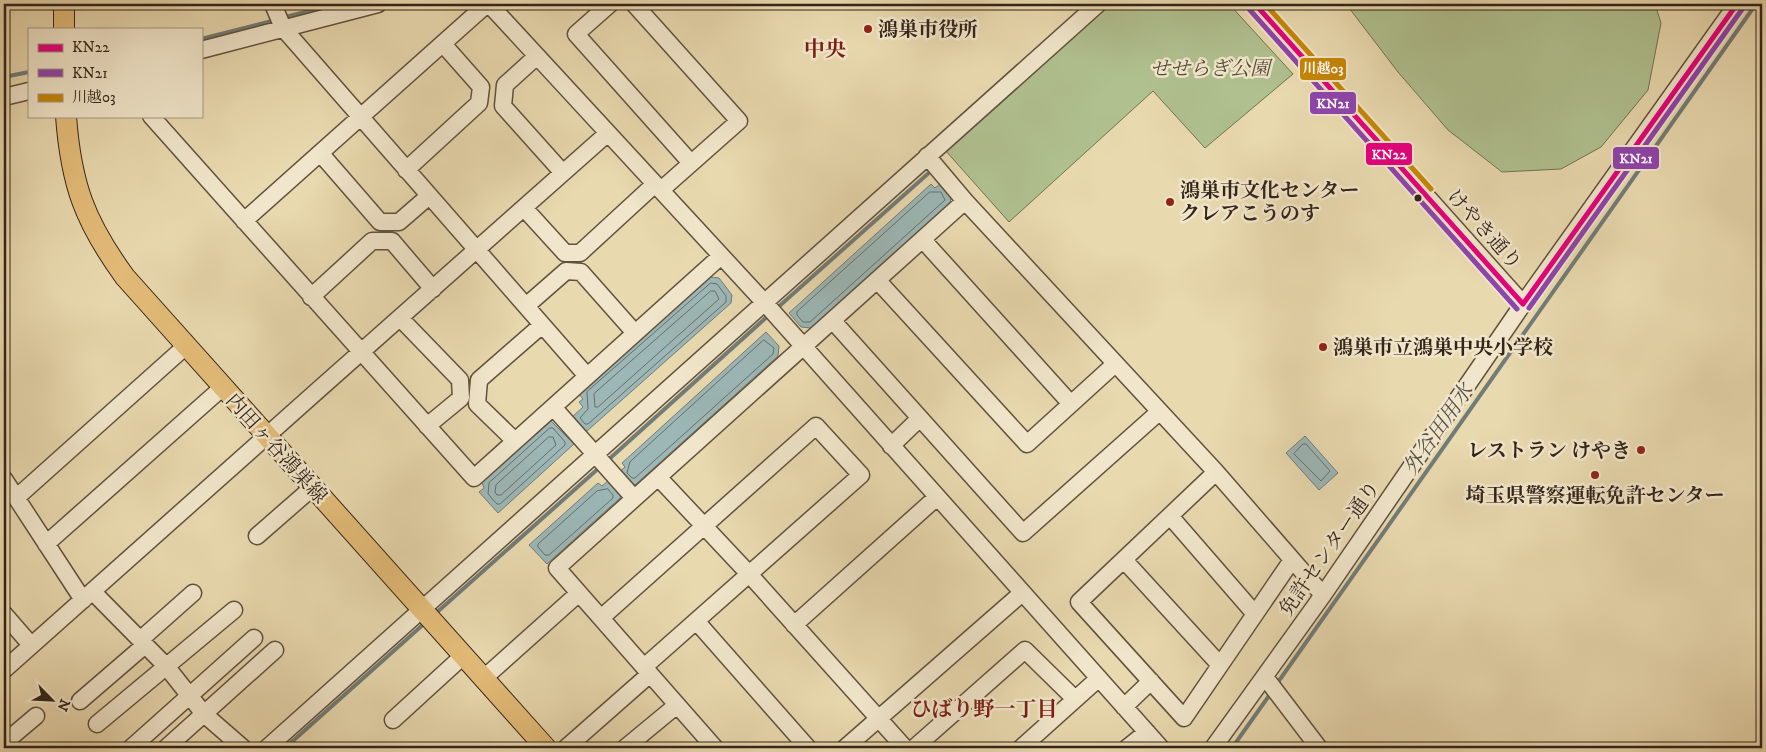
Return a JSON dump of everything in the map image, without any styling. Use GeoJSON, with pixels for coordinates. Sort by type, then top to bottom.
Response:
{"type":"FeatureCollection","features":[{"type":"Feature","properties":{"kind":"main road"},"geometry":{"type":"LineString","coordinates":[[64,4],[64,28]]}},
{"type":"Feature","properties":{"kind":"main road","name":"内田ヶ谷鴻巣線"},"geometry":{"type":"LineString","coordinates":[[66,118],[74,177],[89,221],[104,249],[125,277],[546,748]]}},
{"type":"Feature","properties":{"kind":"street"},"geometry":{"type":"LineString","coordinates":[[273,4],[283,28],[588,376]]}},
{"type":"Feature","properties":{"kind":"street"},"geometry":{"type":"LineString","coordinates":[[202,50],[352,7],[378,4]]}},
{"type":"Feature","properties":{"kind":"street"},"geometry":{"type":"LineString","coordinates":[[244,221],[488,4],[764,302],[802,348],[1161,748]]}},
{"type":"Feature","properties":{"kind":"street"},"geometry":{"type":"LineString","coordinates":[[610,4],[576,34],[691,163]]}},
{"type":"Feature","properties":{"kind":"street"},"geometry":{"type":"LineString","coordinates":[[524,208],[565,253],[580,253],[658,187],[691,163],[739,121],[634,4]]}},
{"type":"Feature","properties":{"kind":"street"},"geometry":{"type":"LineString","coordinates":[[267,748],[1098,4]]}},
{"type":"Feature","properties":{"kind":"street","name":"けやき通り"},"geometry":{"type":"LineString","coordinates":[[1256,4],[1523,304]]}},
{"type":"Feature","properties":{"kind":"street","name":"免許センター通り"},"geometry":{"type":"LineString","coordinates":[[1214,748],[1323,595],[1523,304],[1737,4]]}},
{"type":"Feature","properties":{"kind":"street"},"geometry":{"type":"LineString","coordinates":[[406,170],[479,103],[481,88],[443,44]]}},
{"type":"Feature","properties":{"kind":"street"},"geometry":{"type":"LineString","coordinates":[[537,56],[505,85],[503,106],[563,173]]}},
{"type":"Feature","properties":{"kind":"street"},"geometry":{"type":"LineString","coordinates":[[4,97],[28,91]]}},
{"type":"Feature","properties":{"kind":"street"},"geometry":{"type":"LineString","coordinates":[[153,118],[474,478],[721,256]]}},
{"type":"Feature","properties":{"kind":"street"},"geometry":{"type":"LineString","coordinates":[[4,670],[608,133]]}},
{"type":"Feature","properties":{"kind":"street"},"geometry":{"type":"LineString","coordinates":[[321,154],[380,222],[400,222],[429,196]]}},
{"type":"Feature","properties":{"kind":"street"},"geometry":{"type":"LineString","coordinates":[[927,156],[1115,364],[1216,472],[1323,595]]}},
{"type":"Feature","properties":{"kind":"street"},"geometry":{"type":"LineString","coordinates":[[715,748],[557,568],[966,201]]}},
{"type":"Feature","properties":{"kind":"street"},"geometry":{"type":"LineString","coordinates":[[312,297],[372,241],[392,240],[433,289]]}},
{"type":"Feature","properties":{"kind":"street"},"geometry":{"type":"LineString","coordinates":[[923,240],[1071,404]]}},
{"type":"Feature","properties":{"kind":"street"},"geometry":{"type":"LineString","coordinates":[[526,306],[566,271],[581,272],[635,334]]}},
{"type":"Feature","properties":{"kind":"street"},"geometry":{"type":"LineString","coordinates":[[878,281],[1027,444],[1115,364]]}},
{"type":"Feature","properties":{"kind":"street"},"geometry":{"type":"LineString","coordinates":[[400,318],[460,380],[461,398],[427,426]]}},
{"type":"Feature","properties":{"kind":"street"},"geometry":{"type":"LineString","coordinates":[[833,322],[1023,533],[1159,412]]}},
{"type":"Feature","properties":{"kind":"street"},"geometry":{"type":"LineString","coordinates":[[515,441],[477,404],[478,380],[542,325]]}},
{"type":"Feature","properties":{"kind":"street"},"geometry":{"type":"LineString","coordinates":[[16,498],[187,345]]}},
{"type":"Feature","properties":{"kind":"street"},"geometry":{"type":"LineString","coordinates":[[46,544],[223,387]]}},
{"type":"Feature","properties":{"kind":"street"},"geometry":{"type":"LineString","coordinates":[[553,407],[634,498]]}},
{"type":"Feature","properties":{"kind":"street"},"geometry":{"type":"LineString","coordinates":[[891,446],[920,418]]}},
{"type":"Feature","properties":{"kind":"street"},"geometry":{"type":"LineString","coordinates":[[566,748],[696,622],[861,475],[816,426],[601,618]]}},
{"type":"Feature","properties":{"kind":"street"},"geometry":{"type":"LineString","coordinates":[[1216,472],[1079,602],[1184,718],[1292,560]]}},
{"type":"Feature","properties":{"kind":"street"},"geometry":{"type":"LineString","coordinates":[[658,477],[750,575],[905,748]]}},
{"type":"Feature","properties":{"kind":"street"},"geometry":{"type":"LineString","coordinates":[[4,479],[46,544],[88,596],[142,642],[166,666],[204,714],[243,748]]}},
{"type":"Feature","properties":{"kind":"street"},"geometry":{"type":"LineString","coordinates":[[257,536],[312,488]]}},
{"type":"Feature","properties":{"kind":"street"},"geometry":{"type":"LineString","coordinates":[[794,625],[937,497]]}},
{"type":"Feature","properties":{"kind":"street"},"geometry":{"type":"LineString","coordinates":[[1170,516],[1255,614]]}},
{"type":"Feature","properties":{"kind":"street"},"geometry":{"type":"LineString","coordinates":[[1124,560],[1220,665]]}},
{"type":"Feature","properties":{"kind":"street"},"geometry":{"type":"LineString","coordinates":[[80,701],[193,593]]}},
{"type":"Feature","properties":{"kind":"street"},"geometry":{"type":"LineString","coordinates":[[484,678],[579,593]]}},
{"type":"Feature","properties":{"kind":"street"},"geometry":{"type":"LineString","coordinates":[[845,748],[1022,593]]}},
{"type":"Feature","properties":{"kind":"street"},"geometry":{"type":"LineString","coordinates":[[97,724],[234,610]]}},
{"type":"Feature","properties":{"kind":"street"},"geometry":{"type":"LineString","coordinates":[[4,614],[31,645]]}},
{"type":"Feature","properties":{"kind":"street"},"geometry":{"type":"LineString","coordinates":[[696,622],[808,748]]}},
{"type":"Feature","properties":{"kind":"street"},"geometry":{"type":"LineString","coordinates":[[131,748],[254,638]]}},
{"type":"Feature","properties":{"kind":"street"},"geometry":{"type":"LineString","coordinates":[[166,748],[275,650]]}},
{"type":"Feature","properties":{"kind":"street"},"geometry":{"type":"LineString","coordinates":[[914,748],[1025,650],[1075,699]]}},
{"type":"Feature","properties":{"kind":"street"},"geometry":{"type":"LineString","coordinates":[[393,720],[463,656]]}},
{"type":"Feature","properties":{"kind":"street"},"geometry":{"type":"LineString","coordinates":[[1265,677],[1319,748]]}},
{"type":"Feature","properties":{"kind":"street"},"geometry":{"type":"LineString","coordinates":[[1021,748],[1099,678]]}},
{"type":"Feature","properties":{"kind":"street"},"geometry":{"type":"LineString","coordinates":[[1124,707],[1151,681]]}},
{"type":"Feature","properties":{"kind":"street"},"geometry":{"type":"LineString","coordinates":[[625,748],[677,705]]}},
{"type":"Feature","properties":{"kind":"street"},"geometry":{"type":"LineString","coordinates":[[4,743],[36,716]]}},
{"type":"Feature","properties":{"kind":"street"},"geometry":{"type":"LineString","coordinates":[[1127,748],[1147,732]]}},
{"type":"Feature","properties":{"kind":"green space","name":"せせらぎ公園"},"geometry":{"type":"Polygon","coordinates":[[[1108,4],[1229,4],[1293,74],[1205,148],[1153,91],[1009,222],[945,150],[1108,4]]]}},
{"type":"Feature","properties":{"kind":"green space"},"geometry":{"type":"Polygon","coordinates":[[[1346,4],[1655,4],[1661,23],[1648,90],[1601,147],[1561,169],[1502,172],[1448,130],[1398,72],[1346,4]]]}},
{"type":"Feature","properties":{"kind":"water"},"geometry":{"type":"Polygon","coordinates":[[[931,184],[935,188],[940,184],[951,196],[950,203],[811,328],[801,327],[789,313],[931,184]]]}},
{"type":"Feature","properties":{"kind":"water"},"geometry":{"type":"Polygon","coordinates":[[[710,277],[719,278],[732,295],[731,303],[587,431],[584,431],[572,417],[583,407],[579,402],[583,399],[578,393],[710,277]]]}},
{"type":"Feature","properties":{"kind":"water"},"geometry":{"type":"Polygon","coordinates":[[[766,332],[779,346],[778,356],[635,485],[631,485],[619,472],[625,467],[622,463],[766,332]]]}},
{"type":"Feature","properties":{"kind":"water"},"geometry":{"type":"Polygon","coordinates":[[[551,421],[574,444],[498,513],[479,492],[484,488],[482,482],[551,421]]]}},
{"type":"Feature","properties":{"kind":"water"},"geometry":{"type":"Polygon","coordinates":[[[1305,436],[1338,473],[1319,490],[1286,453],[1305,436]]]}},
{"type":"Feature","properties":{"kind":"water"},"geometry":{"type":"Polygon","coordinates":[[[608,481],[621,495],[620,498],[547,564],[529,545],[598,483],[602,486],[608,481]]]}},
{"type":"Feature","properties":{"kind":"waterway"},"geometry":{"type":"LineString","coordinates":[[282,18],[336,4]]}},
{"type":"Feature","properties":{"kind":"waterway","name":"外谷田用水"},"geometry":{"type":"LineString","coordinates":[[1276,685],[1756,4]]}},
{"type":"Feature","properties":{"kind":"waterway"},"geometry":{"type":"LineString","coordinates":[[202,39],[276,20]]}},
{"type":"Feature","properties":{"kind":"waterway"},"geometry":{"type":"LineString","coordinates":[[4,77],[28,72]]}},
{"type":"Feature","properties":{"kind":"waterway"},"geometry":{"type":"LineString","coordinates":[[776,309],[931,171]]}},
{"type":"Feature","properties":{"kind":"waterway"},"geometry":{"type":"LineString","coordinates":[[607,461],[769,315]]}},
{"type":"Feature","properties":{"kind":"waterway"},"geometry":{"type":"LineString","coordinates":[[435,614],[600,467]]}},
{"type":"Feature","properties":{"kind":"waterway"},"geometry":{"type":"LineString","coordinates":[[285,748],[426,622]]}},
{"type":"Feature","properties":{"kind":"waterway","name":"外谷田用水"},"geometry":{"type":"LineString","coordinates":[[1232,748],[1271,693]]}},
{"type":"Feature","properties":{"kind":"transit line","name":"KN22"},"geometry":{"type":"LineString","coordinates":[[1255,4],[1523,304]]}},
{"type":"Feature","properties":{"kind":"transit line","name":"川越03"},"geometry":{"type":"LineString","coordinates":[[1265,4],[1431,189]]}},
{"type":"Feature","properties":{"kind":"transit line","name":"KN22"},"geometry":{"type":"LineString","coordinates":[[1523,304],[1737,4]]}},
{"type":"Feature","properties":{"kind":"transit line","name":"KN21"},"geometry":{"type":"LineString","coordinates":[[1529,308],[1743,8]]}},
{"type":"Feature","properties":{"kind":"transit line","name":"KN21"},"geometry":{"type":"LineString","coordinates":[[1249,9],[1517,309]]}},
{"type":"Feature","properties":{"kind":"place","name":"鴻巣市役所"},"geometry":{"type":"Point","coordinates":[868,29]}},
{"type":"Feature","properties":{"kind":"place","name":"鴻巣市文化センター クレアこうのす"},"geometry":{"type":"Point","coordinates":[1170,202]}},
{"type":"Feature","properties":{"kind":"place","name":"鴻巣市立鴻巣中央小学校"},"geometry":{"type":"Point","coordinates":[1323,347]}},
{"type":"Feature","properties":{"kind":"place","name":"レストラン けやき"},"geometry":{"type":"Point","coordinates":[1641,450]}},
{"type":"Feature","properties":{"kind":"place","name":"埼玉県警察運転免許センター"},"geometry":{"type":"Point","coordinates":[1595,475]}},
{"type":"Feature","properties":{"kind":"district","name":"中央"},"geometry":{"type":"Point","coordinates":[825,49]}},
{"type":"Feature","properties":{"kind":"district","name":"ひばり野一丁目"},"geometry":{"type":"Point","coordinates":[984,709]}}]}
